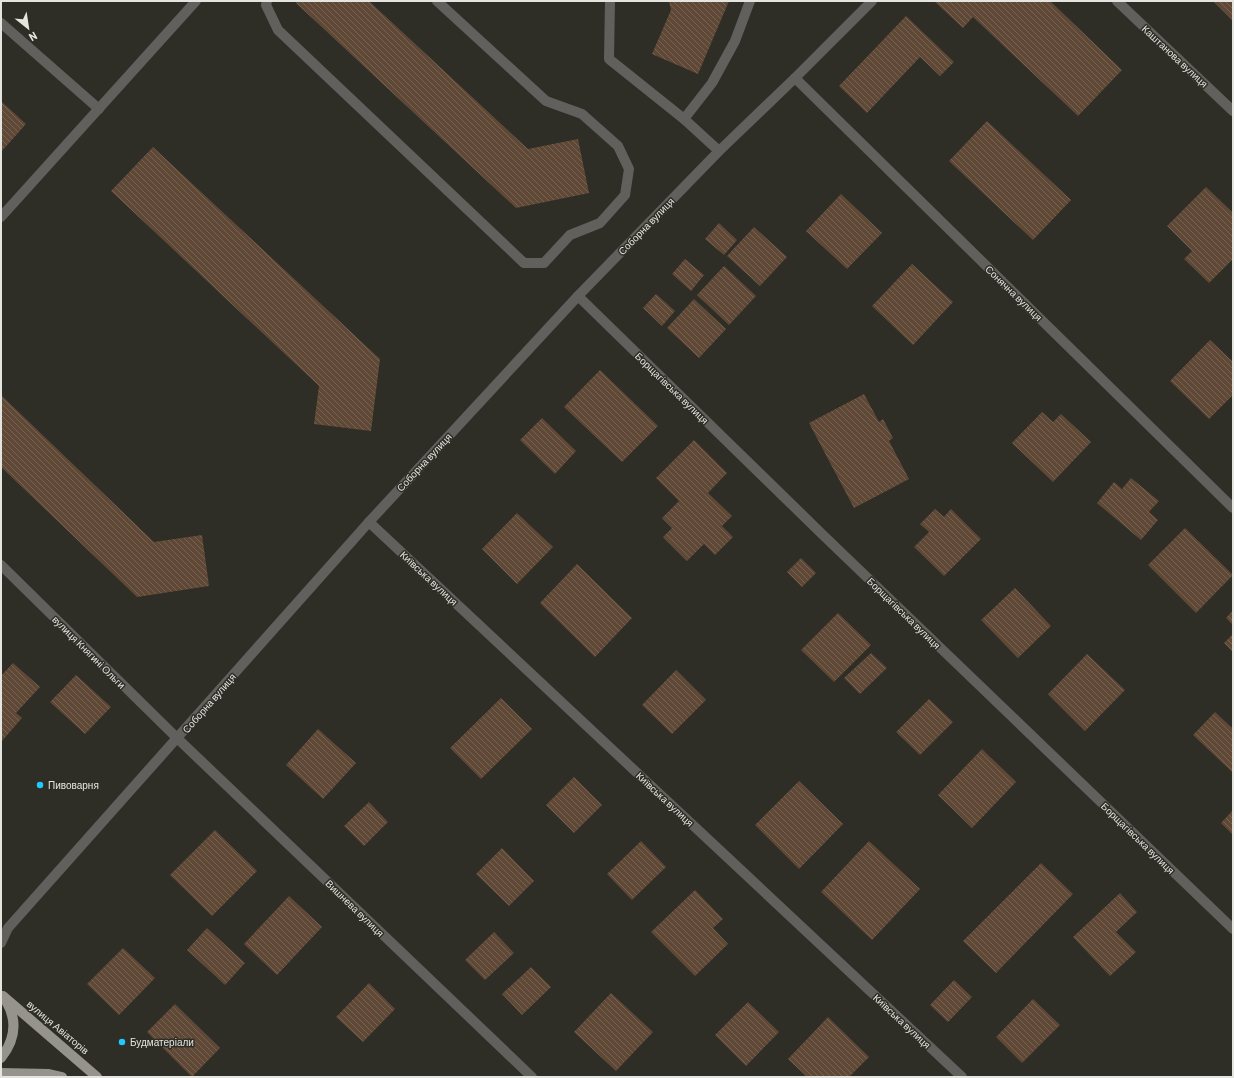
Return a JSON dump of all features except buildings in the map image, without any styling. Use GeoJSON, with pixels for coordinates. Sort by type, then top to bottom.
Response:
{"type":"FeatureCollection","features":[{"type":"Feature","properties":{"kind":"main road"},"geometry":{"type":"LineString","coordinates":[[1,1058],[8,1049],[13,1036],[14,1022],[10,1008],[2,995]]}},
{"type":"Feature","properties":{"kind":"main road","name":"вулиця Авіаторів"},"geometry":{"type":"LineString","coordinates":[[2,995],[97,1077]]}},
{"type":"Feature","properties":{"kind":"main road"},"geometry":{"type":"LineString","coordinates":[[1,1073],[49,1074],[62,1077]]}},
{"type":"Feature","properties":{"kind":"street"},"geometry":{"type":"LineString","coordinates":[[1,217],[196,1]]}},
{"type":"Feature","properties":{"kind":"street"},"geometry":{"type":"LineString","coordinates":[[267,1],[266,5],[278,30],[524,263],[544,263],[570,235],[600,223],[625,195],[628,169],[618,146],[582,114],[546,101],[438,1]]}},
{"type":"Feature","properties":{"kind":"street"},"geometry":{"type":"LineString","coordinates":[[610,1],[609,59],[684,119],[719,151]]}},
{"type":"Feature","properties":{"kind":"street"},"geometry":{"type":"LineString","coordinates":[[684,119],[712,83],[732,47],[750,1]]}},
{"type":"Feature","properties":{"kind":"street","name":"Соборна вулиця"},"geometry":{"type":"LineString","coordinates":[[1,943],[8,928],[369,522],[578,296],[719,151],[872,1]]}},
{"type":"Feature","properties":{"kind":"street","name":"Каштанова вулиця"},"geometry":{"type":"LineString","coordinates":[[1117,1],[1233,111]]}},
{"type":"Feature","properties":{"kind":"street"},"geometry":{"type":"LineString","coordinates":[[1,23],[99,109]]}},
{"type":"Feature","properties":{"kind":"street","name":"Сонячна вулиця"},"geometry":{"type":"LineString","coordinates":[[795,78],[1233,508]]}},
{"type":"Feature","properties":{"kind":"street","name":"Борщагівська вулиця"},"geometry":{"type":"LineString","coordinates":[[578,296],[1233,929]]}},
{"type":"Feature","properties":{"kind":"street","name":"Київська вулиця"},"geometry":{"type":"LineString","coordinates":[[369,522],[962,1077]]}},
{"type":"Feature","properties":{"kind":"street","name":"вулиця Княгині Ольги"},"geometry":{"type":"LineString","coordinates":[[1,565],[177,738]]}},
{"type":"Feature","properties":{"kind":"street","name":"Вишнева вулиця"},"geometry":{"type":"LineString","coordinates":[[177,738],[532,1077]]}},
{"type":"Feature","properties":{"kind":"place","name":"Пивоварня"},"geometry":{"type":"Point","coordinates":[40,785]}},
{"type":"Feature","properties":{"kind":"place","name":"Будматеріали"},"geometry":{"type":"Point","coordinates":[122,1042]}}]}
